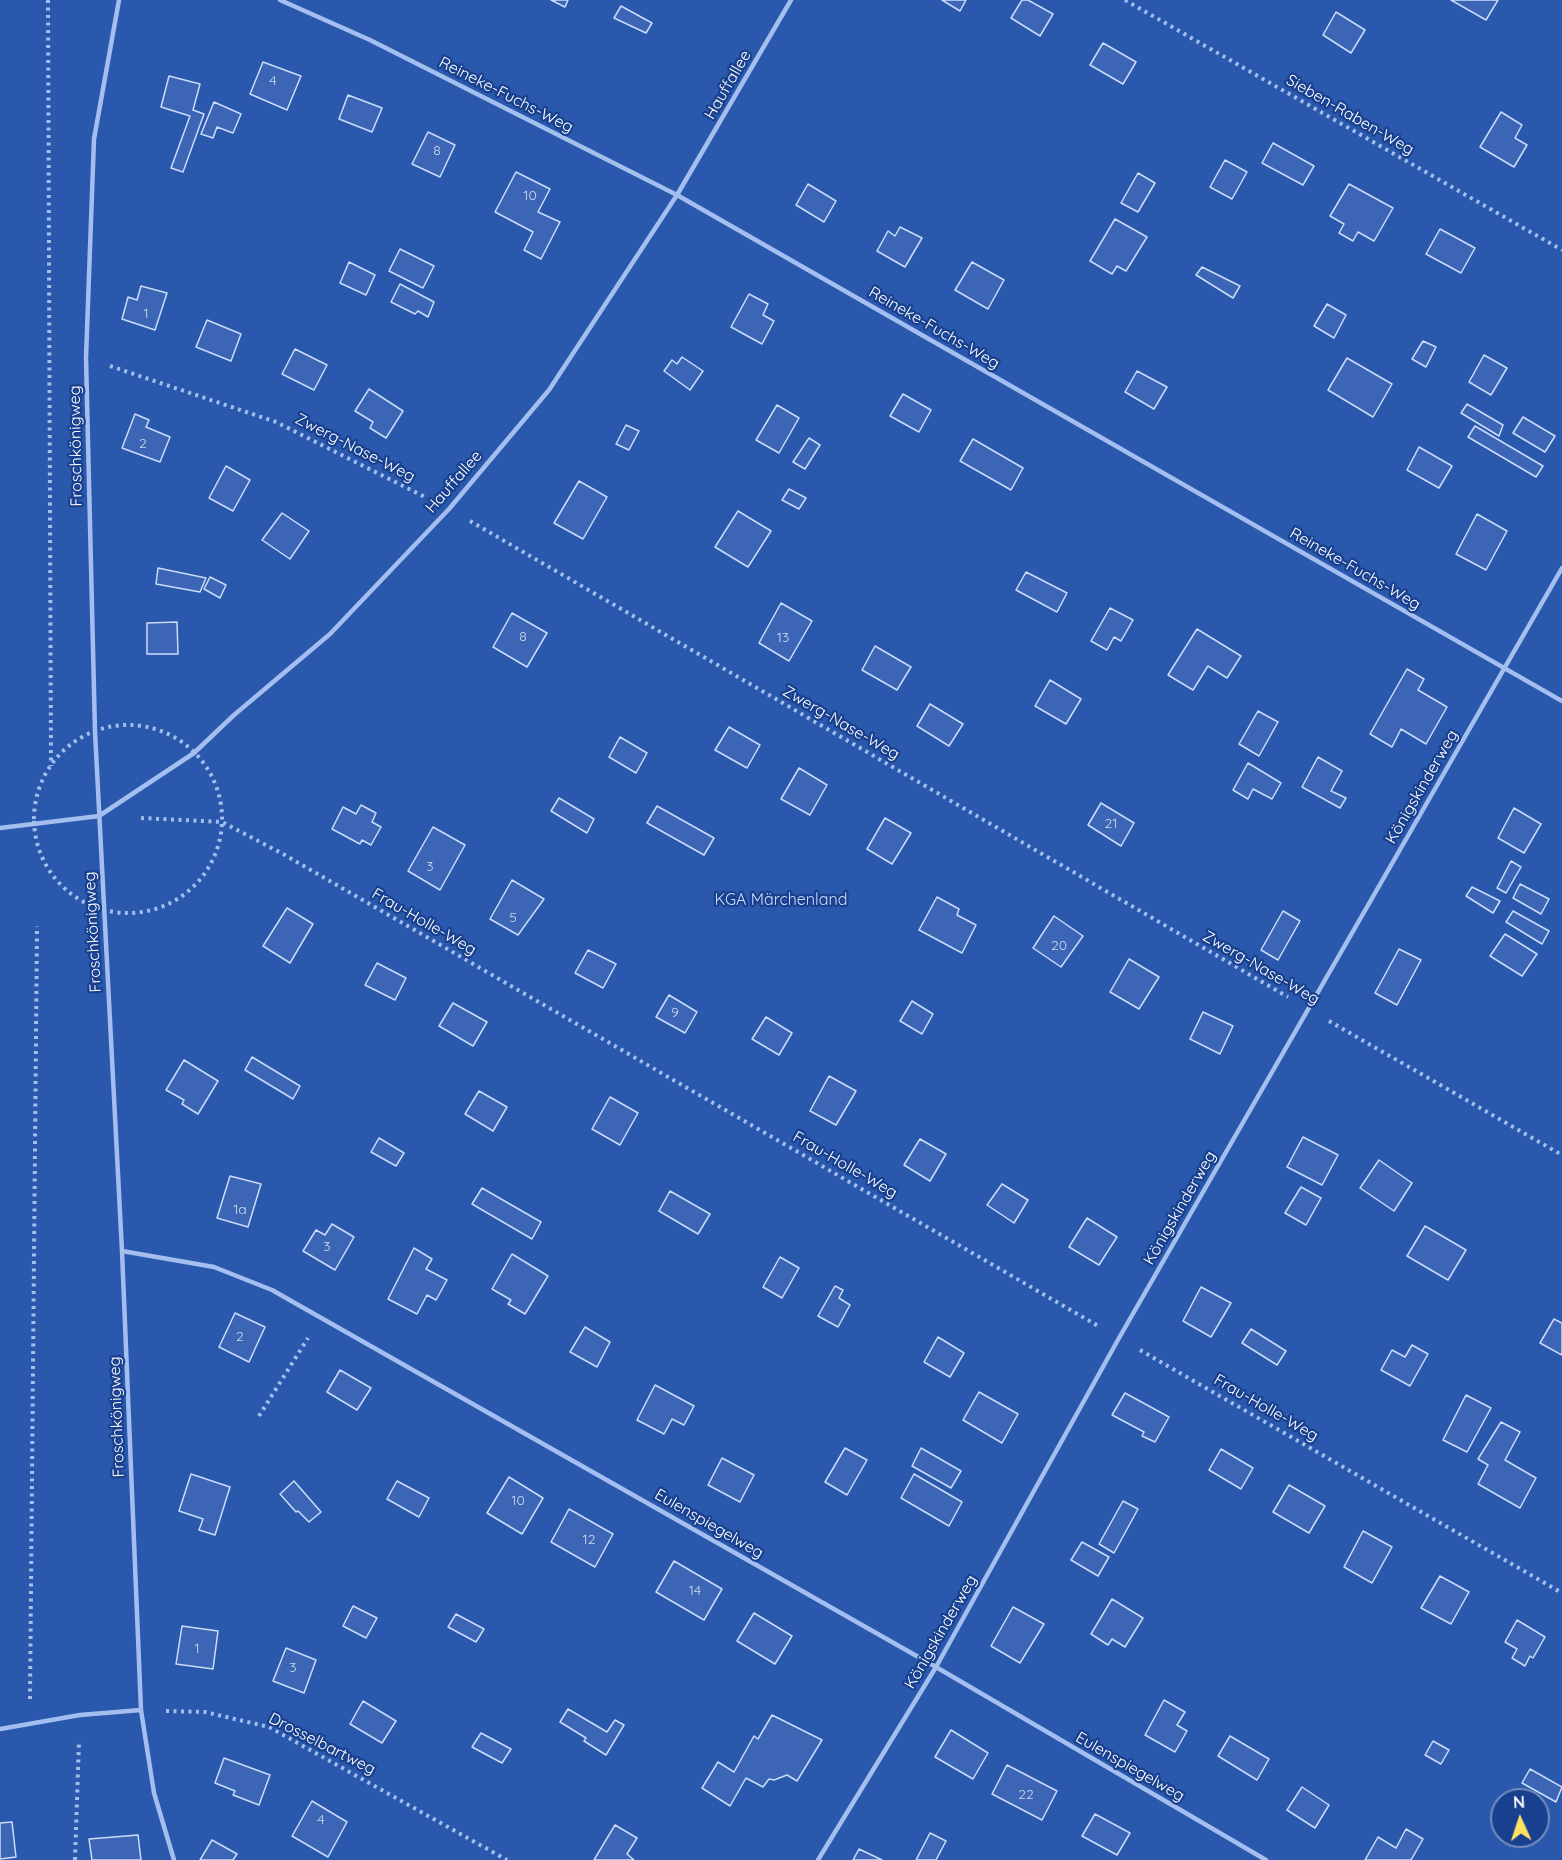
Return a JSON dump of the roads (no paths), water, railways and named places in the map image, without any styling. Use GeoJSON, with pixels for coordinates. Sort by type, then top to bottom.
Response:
{"type":"FeatureCollection","features":[{"type":"Feature","properties":{"kind":"lane","name":"Froschkönigweg"},"geometry":{"type":"LineString","coordinates":[[119,0],[94,139],[86,358],[99,816],[122,1251],[141,1710],[154,1793],[174,1860]]}},
{"type":"Feature","properties":{"kind":"lane","name":"Reineke-Fuchs-Weg"},"geometry":{"type":"LineString","coordinates":[[280,0],[370,40],[677,195],[1562,701]]}},
{"type":"Feature","properties":{"kind":"lane","name":"Hauffallee"},"geometry":{"type":"LineString","coordinates":[[0,828],[99,816],[194,753],[234,715],[330,634],[448,509],[549,390],[677,195],[791,0]]}},
{"type":"Feature","properties":{"kind":"lane","name":"Königskinderweg"},"geometry":{"type":"LineString","coordinates":[[818,1860],[936,1667],[1119,1338],[1562,568]]}},
{"type":"Feature","properties":{"kind":"lane","name":"Eulenspiegelweg"},"geometry":{"type":"LineString","coordinates":[[122,1251],[214,1267],[273,1290],[936,1667],[1266,1860]]}},
{"type":"Feature","properties":{"kind":"lane"},"geometry":{"type":"LineString","coordinates":[[0,1729],[80,1715],[141,1710]]}},
{"type":"Feature","properties":{"kind":"park label","name":"KGA Märchenland"},"geometry":{"type":"Point","coordinates":[781,900]}}]}
